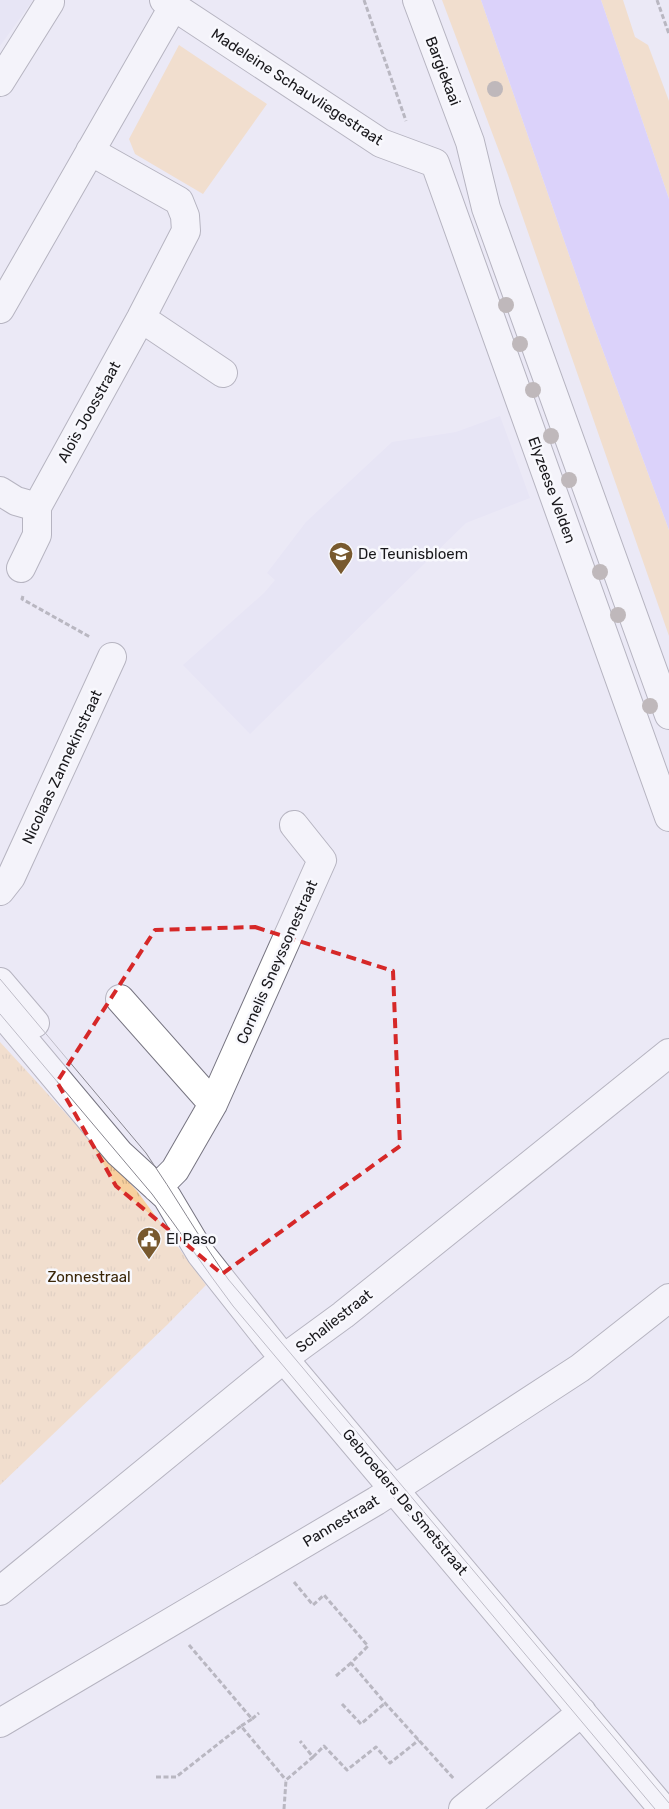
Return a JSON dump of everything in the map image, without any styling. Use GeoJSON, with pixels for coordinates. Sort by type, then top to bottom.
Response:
{"type":"FeatureCollection","features":[{"type":"Feature","properties":{"kind":"street","name":"Bargiekaai"},"geometry":{"type":"LineString","coordinates":[[417,0],[470,142],[486,208],[602,531]]}},
{"type":"Feature","properties":{"kind":"street"},"geometry":{"type":"LineString","coordinates":[[0,82],[50,2]]}},
{"type":"Feature","properties":{"kind":"street"},"geometry":{"type":"LineString","coordinates":[[0,308],[90,151],[168,3]]}},
{"type":"Feature","properties":{"kind":"street","name":"Madeleine Schauvliegestraat"},"geometry":{"type":"LineString","coordinates":[[168,3],[381,143],[435,163]]}},
{"type":"Feature","properties":{"kind":"street","name":"Aloïs Joosstraat"},"geometry":{"type":"LineString","coordinates":[[21,568],[37,535],[37,507],[186,232],[185,216],[179,201],[90,151]]}},
{"type":"Feature","properties":{"kind":"street","name":"Elyzeese Velden"},"geometry":{"type":"LineString","coordinates":[[435,163],[571,541],[661,764],[669,817]]}},
{"type":"Feature","properties":{"kind":"street"},"geometry":{"type":"LineString","coordinates":[[141,318],[223,373]]}},
{"type":"Feature","properties":{"kind":"street"},"geometry":{"type":"LineString","coordinates":[[0,491],[16,501],[37,507]]}},
{"type":"Feature","properties":{"kind":"street"},"geometry":{"type":"LineString","coordinates":[[571,541],[602,531],[669,715]]}},
{"type":"Feature","properties":{"kind":"street","name":"Nicolaas Zannekinstraat"},"geometry":{"type":"LineString","coordinates":[[4,877],[112,657]]}},
{"type":"Feature","properties":{"kind":"street","name":"Cornelis Sneyssonestraat"},"geometry":{"type":"LineString","coordinates":[[157,1188],[175,1170],[213,1104],[322,860],[294,825]]}},
{"type":"Feature","properties":{"kind":"street","name":"Gebroeders De Smetstraat"},"geometry":{"type":"LineString","coordinates":[[0,982],[132,1140],[157,1188]]}},
{"type":"Feature","properties":{"kind":"street"},"geometry":{"type":"LineString","coordinates":[[120,998],[213,1104]]}},
{"type":"Feature","properties":{"kind":"street","name":"Gebroeders De Smetstraat"},"geometry":{"type":"LineString","coordinates":[[0,1010],[120,1153],[166,1197],[202,1254],[284,1359],[663,1809]]}},
{"type":"Feature","properties":{"kind":"street","name":"Schaliestraat"},"geometry":{"type":"LineString","coordinates":[[0,1591],[284,1359],[351,1308],[669,1053]]}},
{"type":"Feature","properties":{"kind":"street","name":"Pannestraat"},"geometry":{"type":"LineString","coordinates":[[0,1723],[368,1506],[580,1368],[669,1298]]}},
{"type":"Feature","properties":{"kind":"street"},"geometry":{"type":"LineString","coordinates":[[468,1805],[582,1712]]}},
{"type":"Feature","properties":{"kind":"path"},"geometry":{"type":"LineString","coordinates":[[364,0],[406,121]]}},
{"type":"Feature","properties":{"kind":"path"},"geometry":{"type":"LineString","coordinates":[[657,0],[669,34]]}},
{"type":"Feature","properties":{"kind":"path"},"geometry":{"type":"LineString","coordinates":[[21,568],[32,578],[22,599],[108,647],[112,657]]}},
{"type":"Feature","properties":{"kind":"path"},"geometry":{"type":"LineString","coordinates":[[276,1560],[313,1605],[324,1595],[368,1646],[336,1676]]}},
{"type":"Feature","properties":{"kind":"path"},"geometry":{"type":"LineString","coordinates":[[170,1623],[252,1719]]}},
{"type":"Feature","properties":{"kind":"path"},"geometry":{"type":"LineString","coordinates":[[351,1663],[419,1740],[468,1805]]}},
{"type":"Feature","properties":{"kind":"path"},"geometry":{"type":"LineString","coordinates":[[342,1704],[361,1724],[385,1703]]}},
{"type":"Feature","properties":{"kind":"path"},"geometry":{"type":"LineString","coordinates":[[156,1777],[176,1777],[259,1713]]}},
{"type":"Feature","properties":{"kind":"path"},"geometry":{"type":"LineString","coordinates":[[241,1726],[286,1780],[284,1809]]}},
{"type":"Feature","properties":{"kind":"path"},"geometry":{"type":"LineString","coordinates":[[300,1740],[313,1757]]}},
{"type":"Feature","properties":{"kind":"path"},"geometry":{"type":"LineString","coordinates":[[286,1780],[324,1746],[347,1770],[376,1747],[390,1763],[419,1740]]}},
{"type":"Feature","properties":{"kind":"highlighted area"},"geometry":{"type":"Polygon","coordinates":[[[255,927],[393,971],[400,1146],[222,1274],[116,1186],[57,1082],[155,930],[255,927]]]}},
{"type":"Feature","properties":{"kind":"shaded area"},"geometry":{"type":"Polygon","coordinates":[[[0,0],[33,0],[0,46],[0,0]]]}},
{"type":"Feature","properties":{"kind":"shaded area"},"geometry":{"type":"Polygon","coordinates":[[[481,0],[601,0],[669,199],[669,530],[592,321],[481,0]]]}},
{"type":"Feature","properties":{"kind":"shaded area","name":"De Teunisbloem"},"geometry":{"type":"Polygon","coordinates":[[[500,416],[530,498],[466,523],[250,734],[183,665],[264,593],[275,580],[267,573],[306,522],[392,442],[456,432],[500,416]]]}},
{"type":"Feature","properties":{"kind":"green space"},"geometry":{"type":"Polygon","coordinates":[[[442,0],[481,0],[592,321],[669,530],[669,636],[508,175],[442,0]]]}},
{"type":"Feature","properties":{"kind":"green space"},"geometry":{"type":"Polygon","coordinates":[[[601,0],[623,0],[635,37],[648,45],[669,101],[669,199],[601,0]]]}},
{"type":"Feature","properties":{"kind":"green space"},"geometry":{"type":"Polygon","coordinates":[[[179,45],[267,104],[203,194],[135,154],[129,139],[179,45]]]}},
{"type":"Feature","properties":{"kind":"green space","name":"Zonnestraal"},"geometry":{"type":"Polygon","coordinates":[[[0,1042],[137,1191],[206,1285],[167,1325],[0,1485],[0,1042]]]}},
{"type":"Feature","properties":{"kind":"tram line"},"geometry":{"type":"LineString","coordinates":[[0,979],[146,1153],[228,1279],[669,1803]]}},
{"type":"Feature","properties":{"kind":"tram line"},"geometry":{"type":"LineString","coordinates":[[0,1014],[152,1194],[233,1306],[655,1809]]}},
{"type":"Feature","properties":{"kind":"place","name":"De Teunisbloem"},"geometry":{"type":"Point","coordinates":[341,575]}},
{"type":"Feature","properties":{"kind":"place","name":"El Paso"},"geometry":{"type":"Point","coordinates":[149,1260]}}]}
